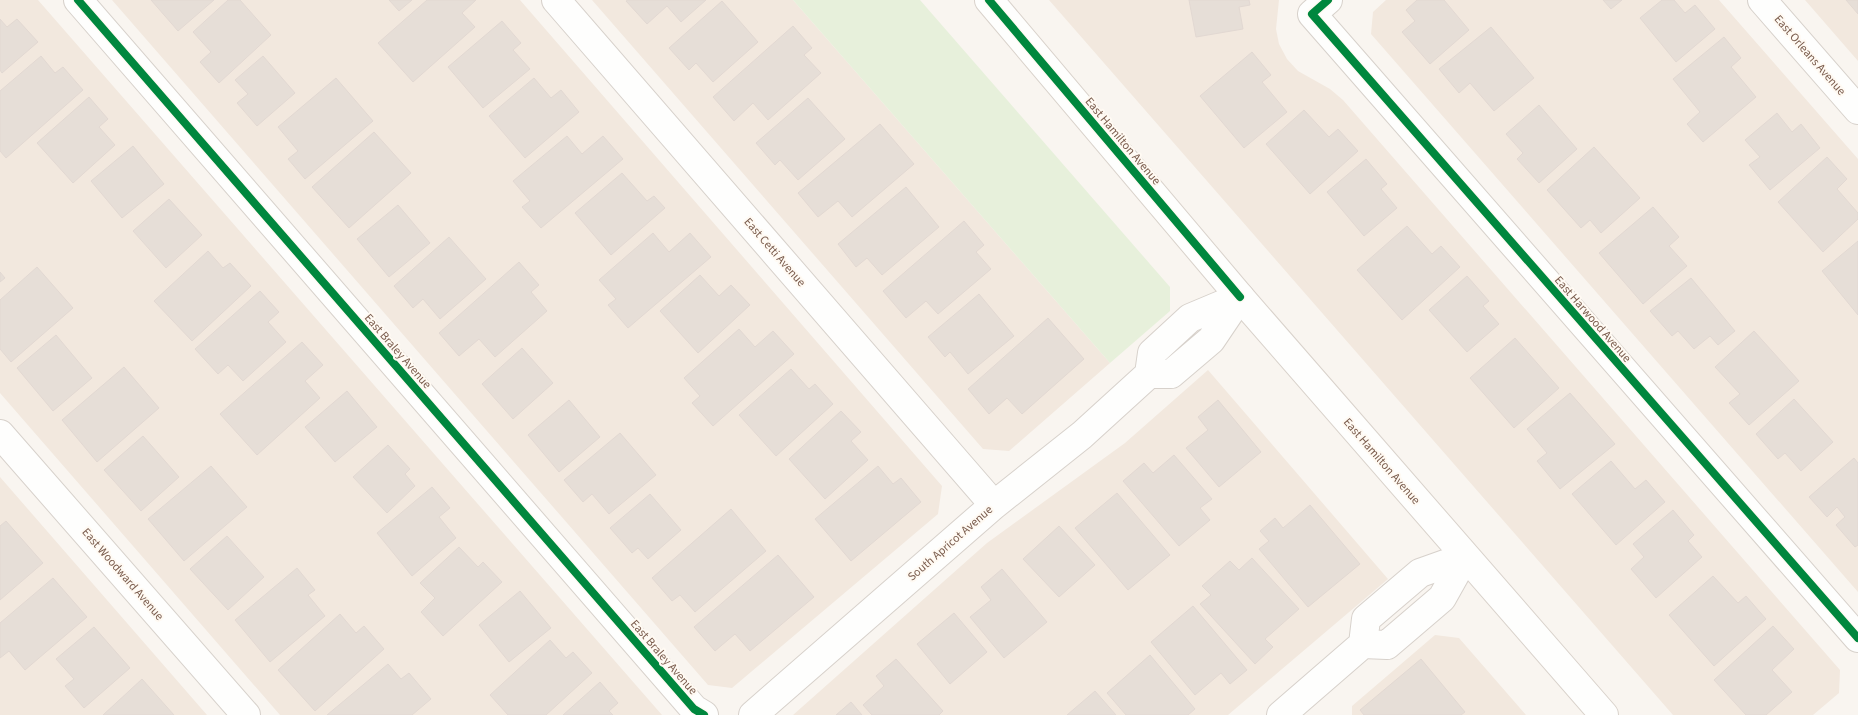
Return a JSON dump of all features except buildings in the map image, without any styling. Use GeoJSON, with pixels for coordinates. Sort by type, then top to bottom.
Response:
{"type":"FeatureCollection","features":[{"type":"Feature","properties":{"kind":"street","name":"East Braley Avenue"},"geometry":{"type":"LineString","coordinates":[[78,0],[694,709],[704,715]]}},
{"type":"Feature","properties":{"kind":"street","name":"East Cetti Avenue"},"geometry":{"type":"LineString","coordinates":[[556,0],[994,505]]}},
{"type":"Feature","properties":{"kind":"street","name":"East Hamilton Avenue"},"geometry":{"type":"LineString","coordinates":[[989,0],[1240,297],[1604,715]]}},
{"type":"Feature","properties":{"kind":"street","name":"East Orleans Avenue"},"geometry":{"type":"LineString","coordinates":[[1762,0],[1858,110]]}},
{"type":"Feature","properties":{"kind":"street","name":"East Harwood Avenue"},"geometry":{"type":"LineString","coordinates":[[1320,7],[1858,638]]}},
{"type":"Feature","properties":{"kind":"street","name":"South Apricot Avenue"},"geometry":{"type":"LineString","coordinates":[[753,715],[994,505],[1082,435],[1149,374],[1152,353],[1190,318],[1240,297]]}},
{"type":"Feature","properties":{"kind":"street","name":"East Woodward Avenue"},"geometry":{"type":"LineString","coordinates":[[0,434],[246,715]]}},
{"type":"Feature","properties":{"kind":"street"},"geometry":{"type":"LineString","coordinates":[[1287,713],[1363,644],[1366,619],[1420,573],[1465,557]]}},
{"type":"Feature","properties":{"kind":"shaded area"},"geometry":{"type":"Polygon","coordinates":[[[0,0],[38,0],[662,715],[280,715],[0,393],[0,0]]]}},
{"type":"Feature","properties":{"kind":"shaded area"},"geometry":{"type":"Polygon","coordinates":[[[112,0],[520,0],[942,486],[938,514],[732,688],[708,685],[112,0]]]}},
{"type":"Feature","properties":{"kind":"shaded area"},"geometry":{"type":"Polygon","coordinates":[[[592,0],[793,0],[1110,363],[1009,451],[983,449],[592,0]]]}},
{"type":"Feature","properties":{"kind":"shaded area"},"geometry":{"type":"Polygon","coordinates":[[[1049,0],[1279,0],[1276,29],[1279,44],[1287,59],[1298,71],[1330,89],[1343,100],[1840,670],[1839,693],[1813,715],[1673,715],[1049,0]]]}},
{"type":"Feature","properties":{"kind":"shaded area"},"geometry":{"type":"Polygon","coordinates":[[[1386,0],[1719,0],[1858,159],[1858,592],[1371,34],[1373,12],[1386,0]]]}},
{"type":"Feature","properties":{"kind":"shaded area"},"geometry":{"type":"Polygon","coordinates":[[[1805,0],[1858,0],[1858,61],[1805,0]]]}},
{"type":"Feature","properties":{"kind":"shaded area"},"geometry":{"type":"Polygon","coordinates":[[[1208,370],[1388,579],[1228,715],[793,715],[987,543],[1125,443],[1208,370]]]}},
{"type":"Feature","properties":{"kind":"shaded area"},"geometry":{"type":"Polygon","coordinates":[[[0,477],[207,715],[0,715],[0,477]]]}},
{"type":"Feature","properties":{"kind":"shaded area"},"geometry":{"type":"Polygon","coordinates":[[[1435,635],[1459,638],[1526,715],[1352,715],[1352,706],[1435,635]]]}},
{"type":"Feature","properties":{"kind":"green space"},"geometry":{"type":"Polygon","coordinates":[[[793,0],[920,0],[1170,287],[1170,311],[1110,363],[793,0]]]}},
{"type":"Feature","properties":{"kind":"cycle path"},"geometry":{"type":"LineString","coordinates":[[78,0],[694,709],[704,715]]}},
{"type":"Feature","properties":{"kind":"cycle path"},"geometry":{"type":"LineString","coordinates":[[989,0],[1240,297]]}},
{"type":"Feature","properties":{"kind":"cycle path"},"geometry":{"type":"LineString","coordinates":[[1328,0],[1312,14],[1858,638]]}}]}
